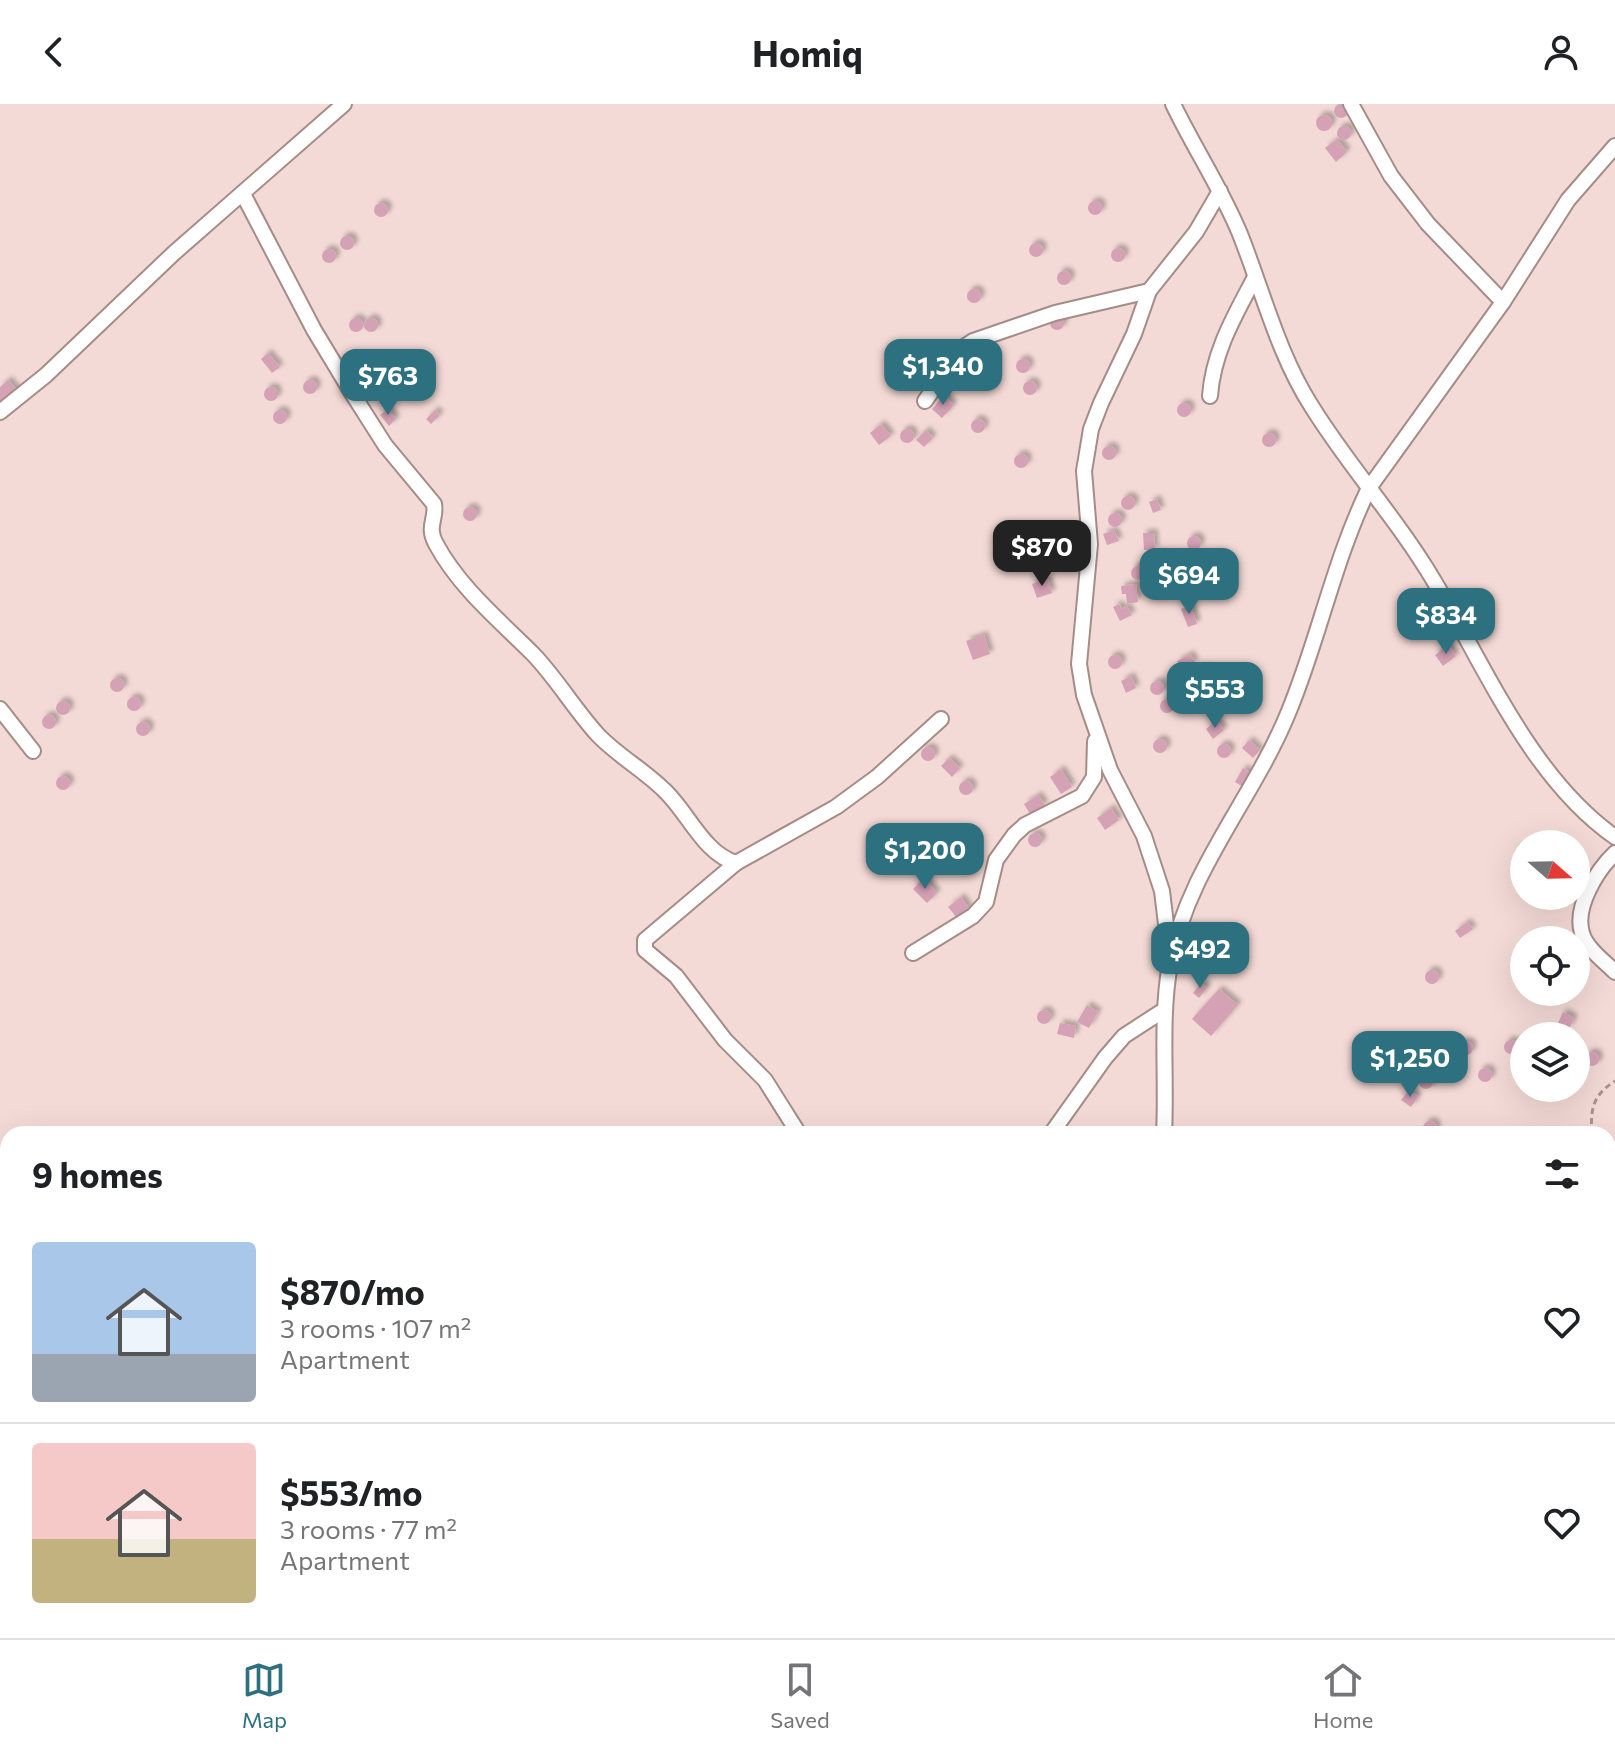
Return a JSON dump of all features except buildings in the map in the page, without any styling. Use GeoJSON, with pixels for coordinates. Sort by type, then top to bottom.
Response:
{"type":"FeatureCollection","features":[{"type":"Feature","properties":{"kind":"street"},"geometry":{"type":"LineString","coordinates":[[0,412],[46,375],[174,253],[344,104]]}},
{"type":"Feature","properties":{"kind":"street"},"geometry":{"type":"LineString","coordinates":[[1173,104],[1220,191],[1290,369],[1312,408],[1408,537],[1504,703],[1555,783],[1598,825],[1615,837]]}},
{"type":"Feature","properties":{"kind":"street"},"geometry":{"type":"LineString","coordinates":[[1351,104],[1391,176],[1428,224],[1503,302]]}},
{"type":"Feature","properties":{"kind":"street"},"geometry":{"type":"LineString","coordinates":[[1164,1126],[1164,1010],[1170,962],[1180,926],[1206,864],[1255,782],[1289,711],[1343,546],[1369,488],[1503,302],[1568,200],[1615,146]]}},
{"type":"Feature","properties":{"kind":"street"},"geometry":{"type":"LineString","coordinates":[[1170,962],[1168,922],[1162,891],[1144,836],[1110,770],[1084,695],[1079,664],[1090,544],[1084,471],[1086,450],[1101,403],[1134,334],[1149,291],[1196,232],[1220,191]]}},
{"type":"Feature","properties":{"kind":"street"},"geometry":{"type":"LineString","coordinates":[[243,194],[314,330],[352,393],[385,445],[434,504],[431,533],[445,558],[473,594],[547,670],[600,737],[665,790],[712,847],[724,859],[736,863]]}},
{"type":"Feature","properties":{"kind":"street"},"geometry":{"type":"LineString","coordinates":[[1210,396],[1223,339],[1255,277]]}},
{"type":"Feature","properties":{"kind":"street"},"geometry":{"type":"LineString","coordinates":[[925,401],[961,349],[973,341],[1031,320],[1149,291]]}},
{"type":"Feature","properties":{"kind":"street"},"geometry":{"type":"LineString","coordinates":[[0,709],[33,751]]}},
{"type":"Feature","properties":{"kind":"street"},"geometry":{"type":"LineString","coordinates":[[794,1126],[765,1080],[725,1040],[676,976],[645,950],[645,940],[736,863],[836,807],[877,777],[941,719]]}},
{"type":"Feature","properties":{"kind":"street"},"geometry":{"type":"LineString","coordinates":[[913,953],[973,916],[986,902],[996,860],[1014,835],[1025,825],[1082,796],[1094,777],[1095,732]]}},
{"type":"Feature","properties":{"kind":"street"},"geometry":{"type":"LineString","coordinates":[[1615,853],[1603,864],[1583,904],[1581,923],[1587,943],[1615,972]]}},
{"type":"Feature","properties":{"kind":"street"},"geometry":{"type":"LineString","coordinates":[[1057,1126],[1124,1036],[1164,1010]]}},
{"type":"Feature","properties":{"kind":"path"},"geometry":{"type":"LineString","coordinates":[[1591,1126],[1590,1109],[1595,1099],[1615,1081]]}}]}
